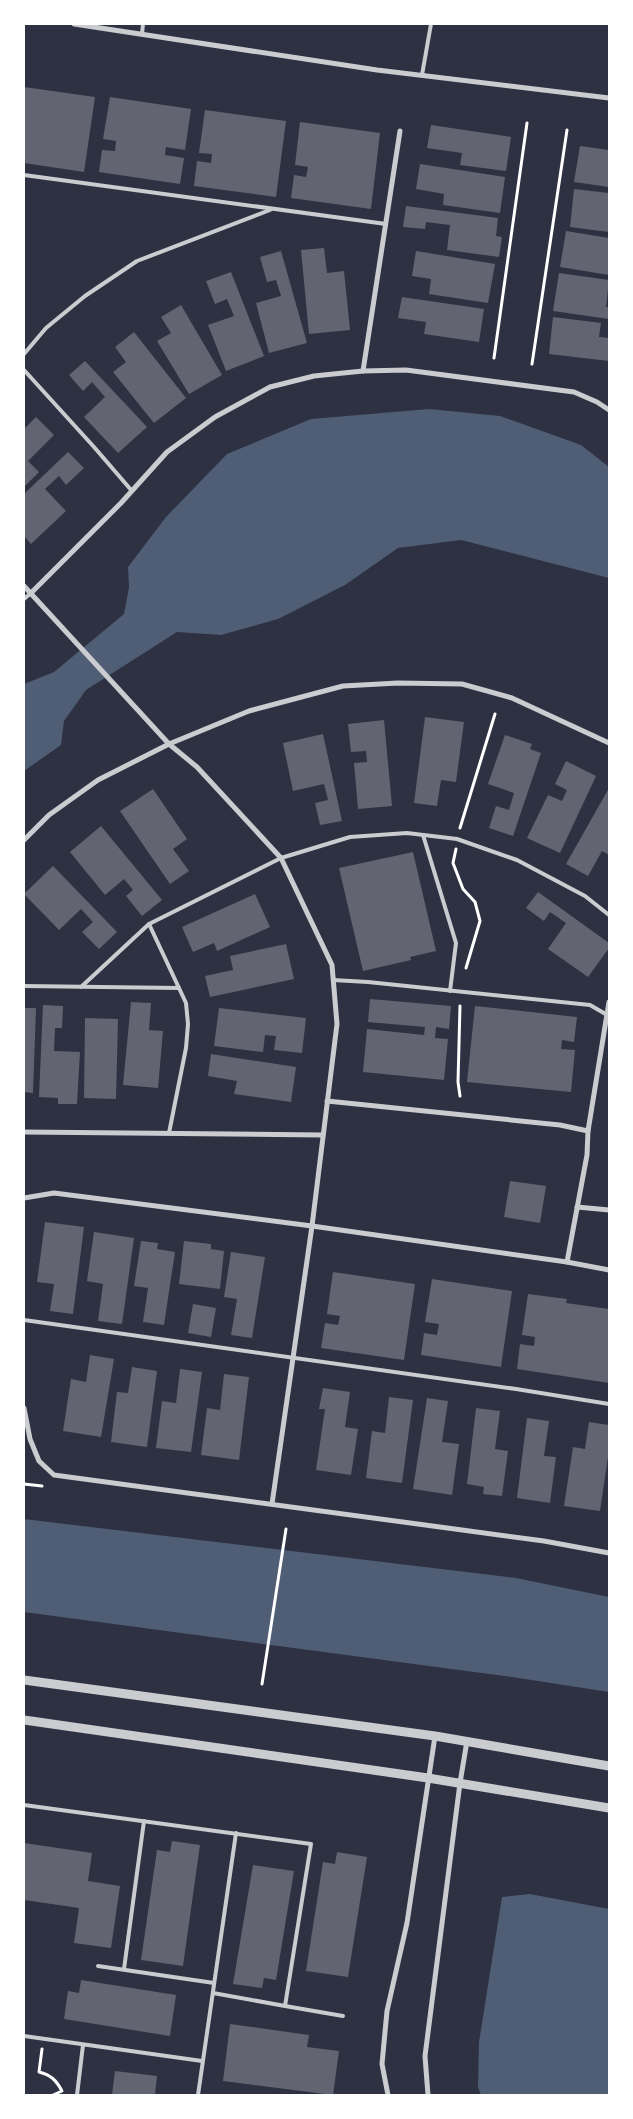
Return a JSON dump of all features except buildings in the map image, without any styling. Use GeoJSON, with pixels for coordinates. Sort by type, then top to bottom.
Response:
{"type":"FeatureCollection","features":[{"type":"Feature","properties":{"kind":"street"},"geometry":{"type":"LineString","coordinates":[[74,24],[422,75],[609,98]]}},
{"type":"Feature","properties":{"kind":"street"},"geometry":{"type":"LineString","coordinates":[[363,371],[400,131]]}},
{"type":"Feature","properties":{"kind":"street"},"geometry":{"type":"LineString","coordinates":[[31,593],[132,491],[167,452],[215,417],[270,387],[314,376],[363,371],[406,370],[574,392],[598,402],[609,410]]}},
{"type":"Feature","properties":{"kind":"street"},"geometry":{"type":"LineString","coordinates":[[24,586],[169,744],[197,768],[281,858],[332,965],[337,1024],[312,1226],[272,1504]]}},
{"type":"Feature","properties":{"kind":"street"},"geometry":{"type":"LineString","coordinates":[[24,840],[49,815],[98,780],[169,744],[249,711],[343,686],[398,683],[462,684],[512,698],[609,743]]}},
{"type":"Feature","properties":{"kind":"street"},"geometry":{"type":"LineString","coordinates":[[567,1262],[587,1155],[588,1131],[609,1002]]}},
{"type":"Feature","properties":{"kind":"street"},"geometry":{"type":"LineString","coordinates":[[327,1101],[560,1125],[588,1131]]}},
{"type":"Feature","properties":{"kind":"street"},"geometry":{"type":"LineString","coordinates":[[24,1132],[322,1135]]}},
{"type":"Feature","properties":{"kind":"street"},"geometry":{"type":"LineString","coordinates":[[24,1198],[54,1193],[312,1226],[567,1262],[609,1270]]}},
{"type":"Feature","properties":{"kind":"street"},"geometry":{"type":"LineString","coordinates":[[577,1207],[609,1210]]}},
{"type":"Feature","properties":{"kind":"street"},"geometry":{"type":"LineString","coordinates":[[24,1408],[30,1440],[39,1461],[54,1475],[544,1541],[609,1553]]}},
{"type":"Feature","properties":{"kind":"street"},"geometry":{"type":"LineString","coordinates":[[24,1680],[435,1736],[609,1766]]}},
{"type":"Feature","properties":{"kind":"street"},"geometry":{"type":"LineString","coordinates":[[24,1720],[428,1778],[609,1808]]}},
{"type":"Feature","properties":{"kind":"street"},"geometry":{"type":"LineString","coordinates":[[388,2095],[382,2064],[387,2011],[407,1923],[435,1736]]}},
{"type":"Feature","properties":{"kind":"street"},"geometry":{"type":"LineString","coordinates":[[428,2095],[425,2056],[467,1741]]}},
{"type":"Feature","properties":{"kind":"lane"},"geometry":{"type":"LineString","coordinates":[[142,34],[143,24]]}},
{"type":"Feature","properties":{"kind":"lane"},"geometry":{"type":"LineString","coordinates":[[422,75],[431,24]]}},
{"type":"Feature","properties":{"kind":"lane"},"geometry":{"type":"LineString","coordinates":[[24,175],[386,224]]}},
{"type":"Feature","properties":{"kind":"lane"},"geometry":{"type":"LineString","coordinates":[[24,354],[46,328],[85,296],[137,261],[272,209]]}},
{"type":"Feature","properties":{"kind":"lane"},"geometry":{"type":"LineString","coordinates":[[24,370],[132,491]]}},
{"type":"Feature","properties":{"kind":"lane"},"geometry":{"type":"LineString","coordinates":[[24,599],[31,593]]}},
{"type":"Feature","properties":{"kind":"lane"},"geometry":{"type":"LineString","coordinates":[[81,987],[149,924],[281,858],[350,837],[407,833],[457,839],[517,860],[585,896],[609,915]]}},
{"type":"Feature","properties":{"kind":"lane"},"geometry":{"type":"LineString","coordinates":[[423,835],[456,943],[450,991]]}},
{"type":"Feature","properties":{"kind":"lane"},"geometry":{"type":"LineString","coordinates":[[149,924],[186,1003],[188,1024],[186,1048],[169,1133]]}},
{"type":"Feature","properties":{"kind":"lane"},"geometry":{"type":"LineString","coordinates":[[334,980],[590,1005],[608,1016]]}},
{"type":"Feature","properties":{"kind":"lane"},"geometry":{"type":"LineString","coordinates":[[24,986],[179,988]]}},
{"type":"Feature","properties":{"kind":"lane"},"geometry":{"type":"LineString","coordinates":[[24,1320],[516,1389],[609,1404]]}},
{"type":"Feature","properties":{"kind":"lane"},"geometry":{"type":"LineString","coordinates":[[24,1804],[311,1844],[285,2006]]}},
{"type":"Feature","properties":{"kind":"lane"},"geometry":{"type":"LineString","coordinates":[[124,1969],[144,1821]]}},
{"type":"Feature","properties":{"kind":"lane"},"geometry":{"type":"LineString","coordinates":[[198,2095],[236,1833]]}},
{"type":"Feature","properties":{"kind":"lane"},"geometry":{"type":"LineString","coordinates":[[98,1966],[214,1983]]}},
{"type":"Feature","properties":{"kind":"lane"},"geometry":{"type":"LineString","coordinates":[[213,1994],[344,2016]]}},
{"type":"Feature","properties":{"kind":"lane"},"geometry":{"type":"LineString","coordinates":[[24,2036],[202,2061]]}},
{"type":"Feature","properties":{"kind":"lane"},"geometry":{"type":"LineString","coordinates":[[77,2095],[83,2045]]}},
{"type":"Feature","properties":{"kind":"path"},"geometry":{"type":"LineString","coordinates":[[494,358],[527,123]]}},
{"type":"Feature","properties":{"kind":"path"},"geometry":{"type":"LineString","coordinates":[[532,364],[567,130]]}},
{"type":"Feature","properties":{"kind":"path"},"geometry":{"type":"LineString","coordinates":[[460,829],[495,714]]}},
{"type":"Feature","properties":{"kind":"path"},"geometry":{"type":"LineString","coordinates":[[456,846],[453,863],[463,889],[475,902],[480,921],[466,971]]}},
{"type":"Feature","properties":{"kind":"path"},"geometry":{"type":"LineString","coordinates":[[460,1006],[458,1082],[460,1096]]}},
{"type":"Feature","properties":{"kind":"path"},"geometry":{"type":"LineString","coordinates":[[24,1484],[42,1486]]}},
{"type":"Feature","properties":{"kind":"path"},"geometry":{"type":"LineString","coordinates":[[262,1684],[286,1529]]}},
{"type":"Feature","properties":{"kind":"path"},"geometry":{"type":"LineString","coordinates":[[34,2048],[42,2049],[39,2072],[49,2075],[57,2081],[62,2091],[53,2095]]}},
{"type":"Feature","properties":{"kind":"water"},"geometry":{"type":"Polygon","coordinates":[[[429,409],[500,416],[581,445],[609,467],[609,578],[461,540],[398,548],[345,585],[278,619],[221,635],[177,632],[86,690],[64,721],[61,745],[24,771],[24,684],[54,672],[124,614],[129,587],[128,567],[166,517],[227,454],[311,419],[429,409]]]}},
{"type":"Feature","properties":{"kind":"water"},"geometry":{"type":"Polygon","coordinates":[[[24,1519],[516,1578],[609,1597],[609,1692],[512,1677],[24,1612],[24,1519]]]}},
{"type":"Feature","properties":{"kind":"water"},"geometry":{"type":"Polygon","coordinates":[[[530,1894],[609,1909],[609,2095],[481,2095],[478,2087],[479,2042],[502,1897],[530,1894]]]}}]}
